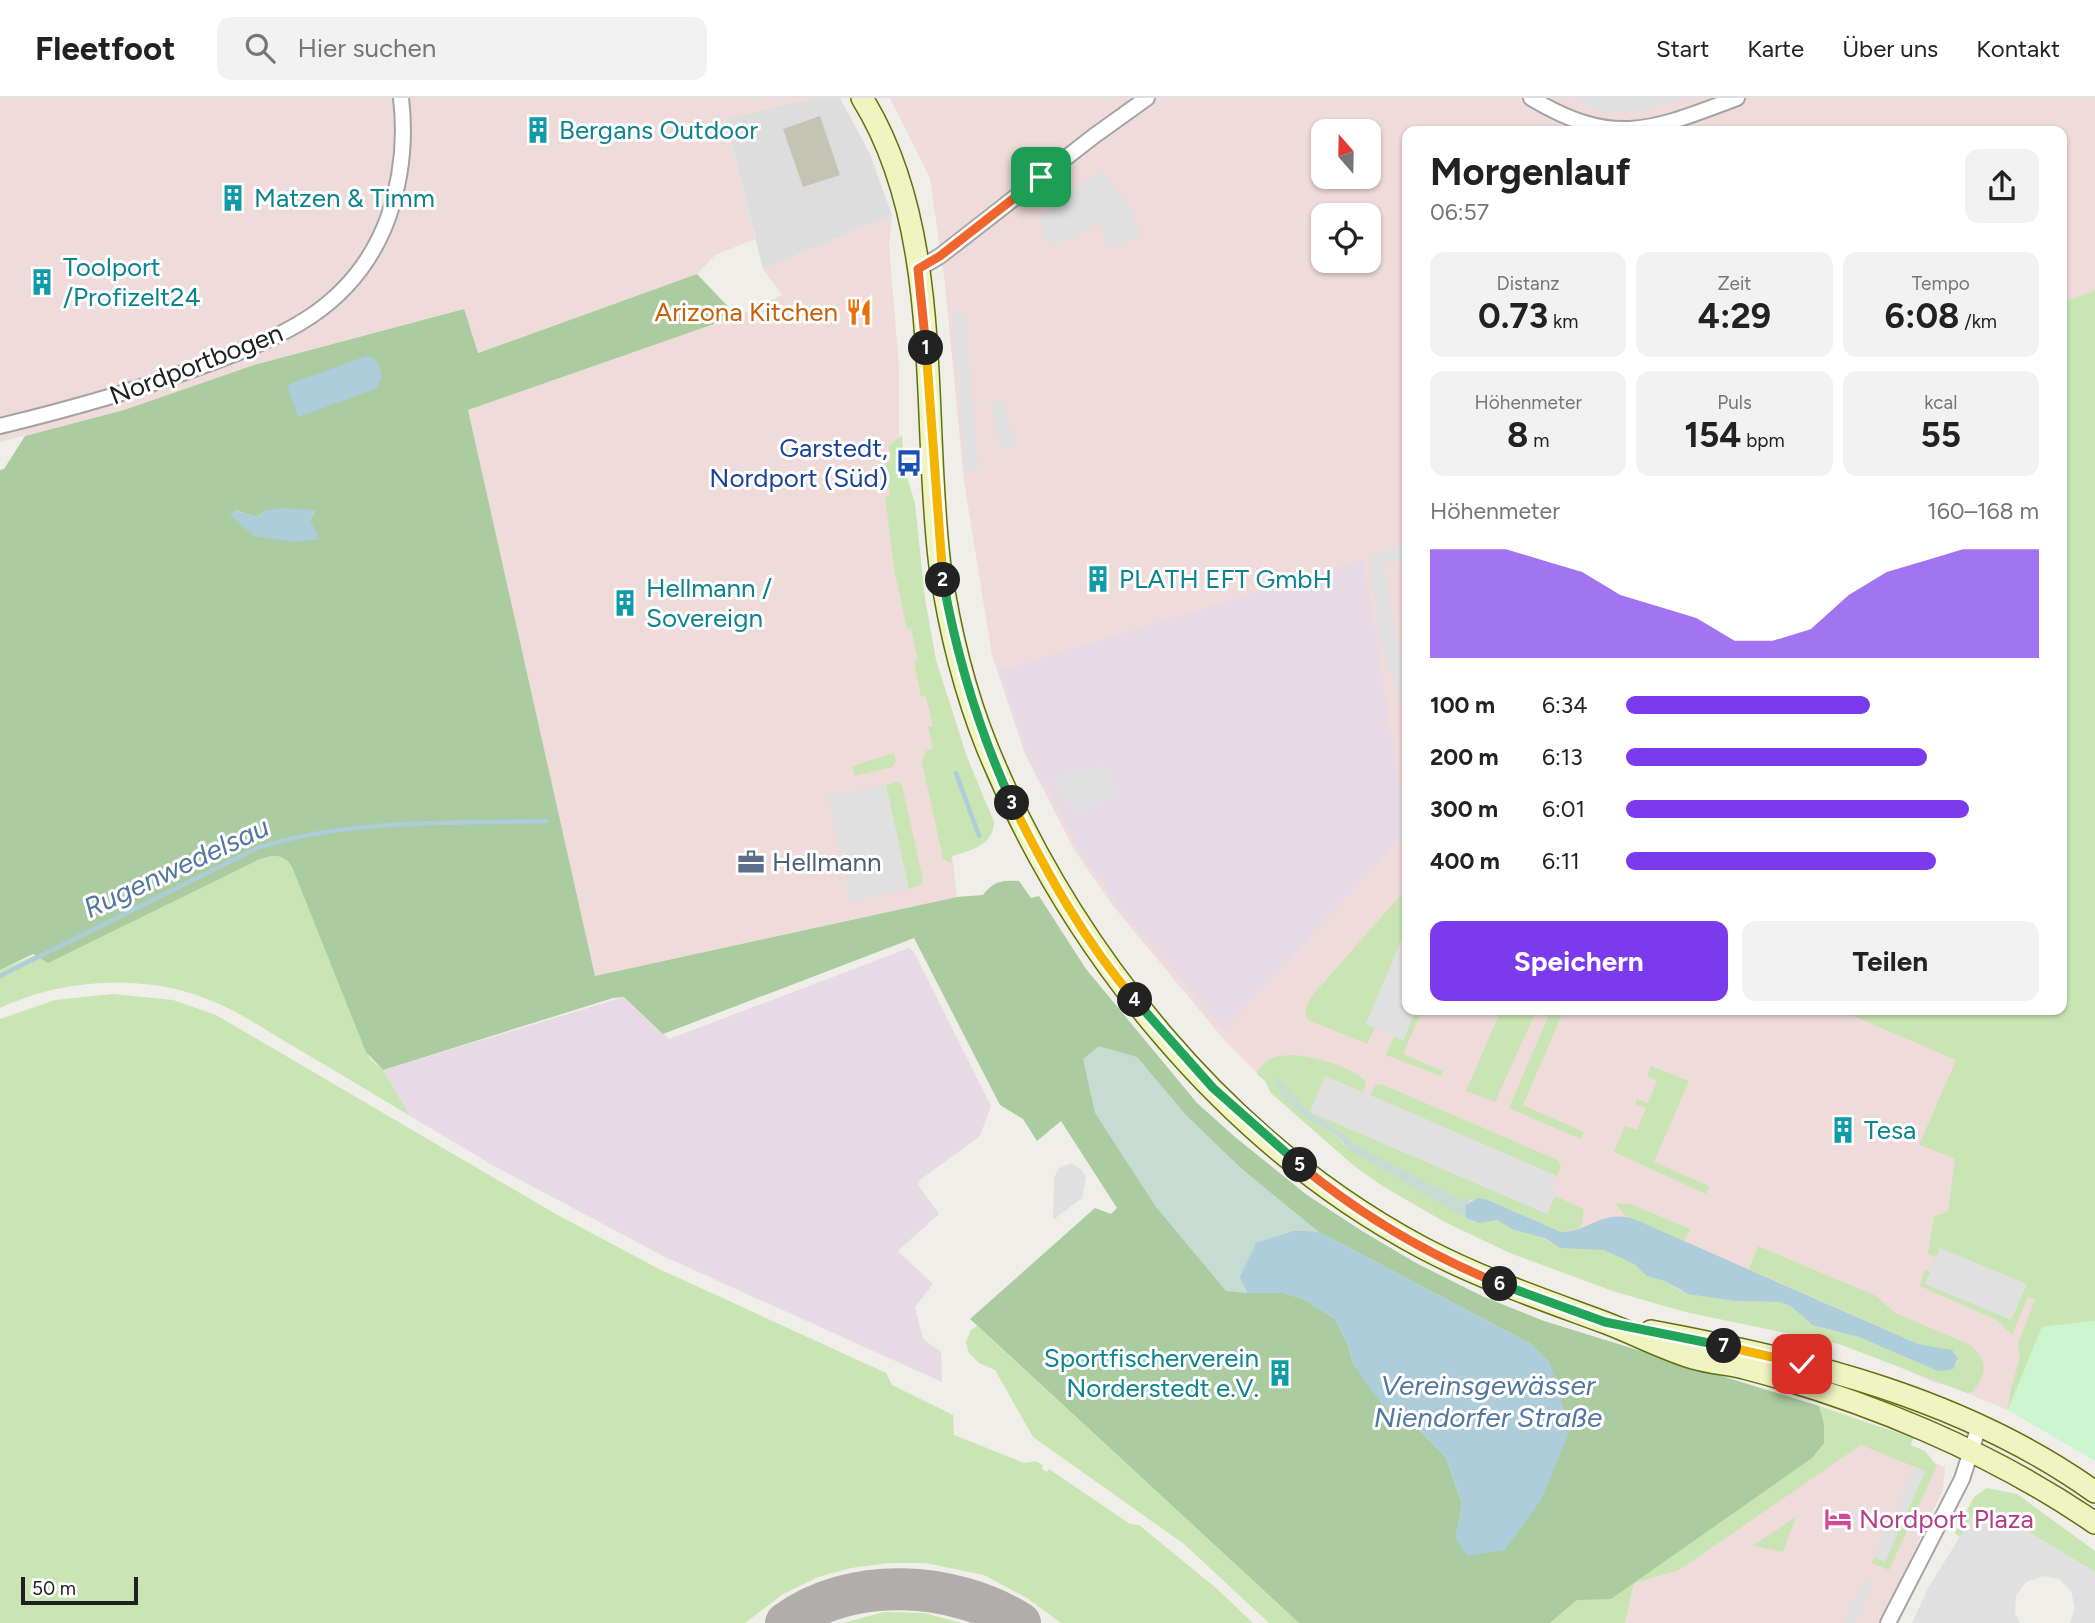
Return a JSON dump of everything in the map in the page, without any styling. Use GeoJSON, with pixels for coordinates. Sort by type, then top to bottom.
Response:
{"type":"FeatureCollection","features":[{"type":"Feature","properties":{"kind":"main road"},"geometry":{"type":"LineString","coordinates":[[862,98],[886,149],[898,183],[909,220],[918,269],[927,361],[940,565],[957,652],[987,745],[1032,845],[1078,924],[1126,989],[1240,1115],[1318,1180],[1371,1217],[1424,1248],[1494,1281],[1692,1357],[1743,1368],[1915,1425],[2024,1480],[2095,1523]]}},
{"type":"Feature","properties":{"kind":"main road"},"geometry":{"type":"LineString","coordinates":[[1605,1322],[1702,1340],[1825,1370],[1927,1402],[1980,1423],[2095,1492]]}},
{"type":"Feature","properties":{"kind":"street","name":"Nordportbogen"},"geometry":{"type":"LineString","coordinates":[[0,426],[95,401],[202,366],[275,338],[330,304],[356,277],[373,253],[397,192],[405,131],[401,98]]}},
{"type":"Feature","properties":{"kind":"street"},"geometry":{"type":"LineString","coordinates":[[918,269],[940,256],[1147,98]]}},
{"type":"Feature","properties":{"kind":"street"},"geometry":{"type":"LineString","coordinates":[[1531,98],[1593,126]]}},
{"type":"Feature","properties":{"kind":"street"},"geometry":{"type":"LineString","coordinates":[[1684,125],[1737,98]]}},
{"type":"Feature","properties":{"kind":"street"},"geometry":{"type":"LineString","coordinates":[[1888,1623],[1962,1479],[1980,1423]]}},
{"type":"Feature","properties":{"kind":"shaded area"},"geometry":{"type":"Polygon","coordinates":[[[0,98],[816,98],[725,119],[755,239],[715,255],[697,274],[477,353],[463,309],[254,365],[124,410],[0,442],[0,98]]]}},
{"type":"Feature","properties":{"kind":"shaded area"},"geometry":{"type":"Polygon","coordinates":[[[816,98],[840,98],[870,154],[892,215],[763,269],[725,118],[816,98]]]}},
{"type":"Feature","properties":{"kind":"shaded area"},"geometry":{"type":"Polygon","coordinates":[[[890,98],[2095,98],[2095,290],[2067,301],[2067,126],[1402,126],[1402,1015],[1962,1015],[2051,1286],[2042,1327],[2008,1410],[1839,1344],[1686,1312],[1616,1292],[1510,1253],[1443,1221],[1381,1185],[1353,1165],[1271,1093],[1265,1081],[1227,1043],[1114,907],[1075,851],[1025,754],[992,655],[964,481],[945,284],[930,178],[890,98]]]}},
{"type":"Feature","properties":{"kind":"shaded area"},"geometry":{"type":"Polygon","coordinates":[[[1581,98],[1689,98],[1640,111],[1607,113],[1582,104],[1581,98]]]}},
{"type":"Feature","properties":{"kind":"shaded area"},"geometry":{"type":"Polygon","coordinates":[[[820,116],[840,175],[803,187],[783,129],[820,116]]]}},
{"type":"Feature","properties":{"kind":"shaded area"},"geometry":{"type":"Polygon","coordinates":[[[1102,170],[1133,211],[1141,237],[1108,248],[1100,221],[1073,239],[1048,244],[1039,215],[1102,170]]]}},
{"type":"Feature","properties":{"kind":"shaded area"},"geometry":{"type":"Polygon","coordinates":[[[892,215],[889,245],[899,368],[899,436],[895,444],[971,850],[952,856],[957,897],[595,976],[468,410],[737,316],[782,295],[763,269],[892,215]]]}},
{"type":"Feature","properties":{"kind":"shaded area"},"geometry":{"type":"Polygon","coordinates":[[[965,312],[979,469],[965,470],[952,313],[965,312]]]}},
{"type":"Feature","properties":{"kind":"shaded area"},"geometry":{"type":"Polygon","coordinates":[[[1003,399],[1016,446],[1002,450],[989,403],[1003,399]]]}},
{"type":"Feature","properties":{"kind":"shaded area"},"geometry":{"type":"Polygon","coordinates":[[[1402,545],[1402,558],[1385,564],[1396,641],[1402,659],[1402,703],[1381,644],[1369,557],[1402,545]]]}},
{"type":"Feature","properties":{"kind":"shaded area"},"geometry":{"type":"Polygon","coordinates":[[[1364,559],[1402,800],[1402,837],[1224,1030],[1121,910],[1080,851],[1027,755],[999,671],[1364,559]]]}},
{"type":"Feature","properties":{"kind":"shaded area"},"geometry":{"type":"Polygon","coordinates":[[[1103,766],[1118,794],[1075,817],[1054,777],[1103,766]]]}},
{"type":"Feature","properties":{"kind":"shaded area"},"geometry":{"type":"Polygon","coordinates":[[[886,785],[909,889],[850,901],[828,796],[886,785]]]}},
{"type":"Feature","properties":{"kind":"shaded area"},"geometry":{"type":"Polygon","coordinates":[[[1402,939],[1402,1015],[1414,1015],[1403,1040],[1366,1024],[1402,939]]]}},
{"type":"Feature","properties":{"kind":"shaded area"},"geometry":{"type":"Polygon","coordinates":[[[909,948],[914,952],[991,1106],[980,1136],[920,1180],[918,1185],[939,1214],[898,1251],[933,1284],[915,1307],[923,1339],[941,1352],[942,1382],[665,1257],[494,1166],[410,1116],[383,1070],[624,997],[669,1039],[909,948]]]}},
{"type":"Feature","properties":{"kind":"shaded area"},"geometry":{"type":"Polygon","coordinates":[[[1099,1046],[1137,1057],[1186,1115],[1242,1169],[1319,1232],[1293,1231],[1240,1277],[1248,1293],[1226,1291],[1156,1207],[1095,1113],[1083,1059],[1099,1046]]]}},
{"type":"Feature","properties":{"kind":"shaded area"},"geometry":{"type":"Polygon","coordinates":[[[1325,1076],[1557,1176],[1553,1186],[1555,1196],[1547,1214],[1310,1112],[1325,1076]]]}},
{"type":"Feature","properties":{"kind":"shaded area"},"geometry":{"type":"Polygon","coordinates":[[[1274,1078],[1309,1112],[1339,1130],[1354,1144],[1458,1199],[1471,1199],[1465,1205],[1466,1218],[1350,1150],[1337,1136],[1290,1104],[1277,1087],[1274,1078]]]}},
{"type":"Feature","properties":{"kind":"shaded area"},"geometry":{"type":"Polygon","coordinates":[[[1071,1163],[1082,1170],[1086,1177],[1082,1198],[1053,1220],[1054,1178],[1058,1169],[1071,1163]]]}},
{"type":"Feature","properties":{"kind":"shaded area"},"geometry":{"type":"Polygon","coordinates":[[[1940,1248],[2027,1284],[2011,1320],[1925,1284],[1940,1248]]]}},
{"type":"Feature","properties":{"kind":"shaded area"},"geometry":{"type":"Polygon","coordinates":[[[1859,1433],[1945,1467],[1943,1490],[1880,1623],[1625,1623],[1634,1583],[1859,1433]]]}},
{"type":"Feature","properties":{"kind":"shaded area"},"geometry":{"type":"Polygon","coordinates":[[[1914,1466],[1925,1471],[1885,1562],[1874,1557],[1914,1466]]]}},
{"type":"Feature","properties":{"kind":"shaded area"},"geometry":{"type":"Polygon","coordinates":[[[1992,1510],[2095,1572],[2095,1623],[2070,1623],[2075,1608],[2071,1591],[2059,1579],[2043,1576],[2026,1582],[2016,1596],[2015,1613],[2020,1623],[1912,1623],[1928,1588],[1975,1513],[1987,1520],[1992,1510]]]}},
{"type":"Feature","properties":{"kind":"shaded area"},"geometry":{"type":"Polygon","coordinates":[[[1864,1579],[1874,1584],[1855,1623],[1843,1623],[1864,1579]]]}},
{"type":"Feature","properties":{"kind":"green space"},"geometry":{"type":"Polygon","coordinates":[[[697,274],[737,316],[468,410],[595,976],[957,897],[983,895],[999,882],[1019,881],[1031,898],[1039,896],[1086,969],[1197,1103],[1307,1195],[1416,1263],[1484,1297],[1544,1321],[1819,1406],[1824,1423],[1824,1443],[1812,1458],[1611,1599],[1577,1600],[1550,1623],[1299,1623],[970,1319],[1095,1208],[1111,1214],[1117,1208],[1061,1121],[1037,1141],[1023,1119],[1000,1105],[914,938],[663,1034],[624,997],[613,998],[383,1070],[366,1052],[292,867],[281,857],[258,860],[48,963],[33,954],[0,970],[0,470],[4,469],[25,436],[124,410],[254,365],[464,309],[478,353],[697,274]],[[235,510],[254,536],[310,520],[315,511],[267,510],[256,517],[235,510]],[[1319,1232],[1285,1293],[1306,1300],[1334,1318],[1347,1342],[1353,1363],[1386,1407],[1416,1427],[1446,1457],[1462,1504],[1456,1538],[1549,1362],[1529,1343],[1319,1232]]]}},
{"type":"Feature","properties":{"kind":"green space"},"geometry":{"type":"Polygon","coordinates":[[[2095,290],[2095,1321],[2042,1327],[2008,1410],[2020,1357],[2018,1344],[2035,1299],[2028,1297],[2012,1335],[1997,1320],[1920,1286],[1925,1270],[1930,1272],[1940,1248],[1936,1257],[1928,1254],[1934,1216],[1948,1212],[1955,1158],[1919,1145],[1956,1060],[1851,1015],[2067,1015],[2067,301],[2095,290]]]}},
{"type":"Feature","properties":{"kind":"green space"},"geometry":{"type":"Polygon","coordinates":[[[902,435],[904,468],[915,503],[925,599],[936,660],[967,757],[994,822],[990,837],[985,842],[952,856],[951,863],[943,859],[922,762],[926,751],[933,748],[928,727],[933,726],[926,696],[921,696],[914,661],[918,660],[911,628],[907,629],[895,573],[885,497],[890,496],[886,463],[891,462],[889,446],[902,435]]]}},
{"type":"Feature","properties":{"kind":"green space"},"geometry":{"type":"Polygon","coordinates":[[[894,753],[896,761],[893,767],[854,776],[852,766],[894,753]]]}},
{"type":"Feature","properties":{"kind":"green space"},"geometry":{"type":"Polygon","coordinates":[[[898,782],[902,786],[923,880],[921,885],[909,889],[886,785],[898,782]]]}},
{"type":"Feature","properties":{"kind":"green space"},"geometry":{"type":"Polygon","coordinates":[[[278,855],[284,857],[292,867],[370,1059],[383,1070],[410,1116],[237,1013],[202,997],[177,990],[152,985],[100,983],[49,991],[0,1008],[0,970],[258,860],[278,855]]]}},
{"type":"Feature","properties":{"kind":"green space"},"geometry":{"type":"Polygon","coordinates":[[[1402,894],[1402,939],[1366,1024],[1375,1028],[1367,1044],[1308,1020],[1305,1010],[1311,997],[1402,894]]]}},
{"type":"Feature","properties":{"kind":"green space"},"geometry":{"type":"Polygon","coordinates":[[[113,994],[173,1000],[216,1015],[554,1213],[659,1269],[886,1373],[892,1385],[953,1415],[954,1435],[1024,1463],[1036,1461],[1043,1465],[1042,1469],[1047,1472],[1049,1469],[1130,1524],[1139,1525],[1216,1588],[1253,1623],[1061,1623],[1027,1598],[984,1575],[925,1563],[889,1563],[851,1568],[818,1577],[783,1594],[745,1623],[0,1623],[0,1019],[55,1000],[113,994]]]}},
{"type":"Feature","properties":{"kind":"green space"},"geometry":{"type":"Polygon","coordinates":[[[1414,1015],[1420,1015],[1403,1054],[1443,1071],[1441,1076],[1386,1055],[1394,1036],[1403,1040],[1414,1015]]]}},
{"type":"Feature","properties":{"kind":"green space"},"geometry":{"type":"Polygon","coordinates":[[[1499,1015],[1534,1015],[1495,1102],[1466,1091],[1499,1015]]]}},
{"type":"Feature","properties":{"kind":"green space"},"geometry":{"type":"Polygon","coordinates":[[[1549,1015],[1562,1015],[1523,1105],[1584,1132],[1581,1139],[1509,1108],[1549,1015]]]}},
{"type":"Feature","properties":{"kind":"green space"},"geometry":{"type":"Polygon","coordinates":[[[1295,1055],[1354,1072],[1366,1082],[1363,1092],[1325,1076],[1547,1214],[1555,1196],[1584,1209],[1581,1228],[1561,1232],[1488,1200],[1458,1199],[1354,1144],[1339,1130],[1309,1112],[1278,1079],[1277,1086],[1288,1098],[1300,1110],[1336,1135],[1342,1144],[1473,1222],[1497,1220],[1514,1230],[1539,1235],[1552,1244],[1604,1250],[1634,1264],[1647,1276],[1665,1281],[1680,1291],[1736,1301],[1779,1302],[1791,1306],[1812,1325],[1859,1337],[1938,1371],[1958,1363],[1956,1353],[1918,1344],[1749,1269],[1758,1246],[1876,1296],[1895,1313],[1970,1345],[1983,1362],[1981,1380],[1972,1392],[1967,1393],[1839,1344],[1686,1312],[1616,1292],[1510,1253],[1443,1221],[1381,1185],[1353,1165],[1271,1093],[1265,1081],[1257,1074],[1260,1068],[1273,1058],[1295,1055]]]}},
{"type":"Feature","properties":{"kind":"green space"},"geometry":{"type":"Polygon","coordinates":[[[1651,1066],[1689,1081],[1654,1162],[1709,1186],[1706,1194],[1614,1152],[1625,1126],[1637,1130],[1646,1108],[1635,1104],[1637,1099],[1648,1103],[1657,1081],[1647,1076],[1651,1066]]]}},
{"type":"Feature","properties":{"kind":"green space"},"geometry":{"type":"Polygon","coordinates":[[[1381,1084],[1558,1160],[1561,1167],[1557,1176],[1370,1095],[1375,1086],[1381,1084]]]}},
{"type":"Feature","properties":{"kind":"green space"},"geometry":{"type":"Polygon","coordinates":[[[1615,1203],[1631,1204],[1690,1229],[1684,1241],[1625,1216],[1615,1203]]]}},
{"type":"Feature","properties":{"kind":"green space"},"geometry":{"type":"Polygon","coordinates":[[[2095,1321],[2095,1461],[2008,1410],[2042,1327],[2095,1321]]]}},
{"type":"Feature","properties":{"kind":"green space"},"geometry":{"type":"Polygon","coordinates":[[[977,1326],[1299,1623],[1269,1623],[1184,1544],[1033,1437],[995,1370],[979,1363],[969,1353],[966,1342],[971,1330],[977,1326]]]}},
{"type":"Feature","properties":{"kind":"green space"},"geometry":{"type":"Polygon","coordinates":[[[1819,1406],[1913,1438],[1911,1445],[1925,1451],[1937,1466],[1889,1570],[1872,1563],[1874,1557],[1885,1562],[1925,1471],[1861,1445],[1679,1570],[1634,1583],[1625,1623],[1550,1623],[1577,1600],[1611,1598],[1824,1423],[1819,1406]]]}},
{"type":"Feature","properties":{"kind":"green space"},"geometry":{"type":"Polygon","coordinates":[[[1987,1488],[2017,1494],[2095,1551],[2095,1572],[1993,1511],[1987,1520],[1975,1513],[1960,1537],[1955,1533],[1974,1497],[1987,1488]]]}},
{"type":"Feature","properties":{"kind":"green space"},"geometry":{"type":"Polygon","coordinates":[[[1796,1517],[1783,1552],[1753,1546],[1796,1517]]]}},
{"type":"Feature","properties":{"kind":"green space"},"geometry":{"type":"Polygon","coordinates":[[[884,1612],[924,1613],[961,1623],[843,1623],[884,1612]]]}},
{"type":"Feature","properties":{"kind":"water"},"geometry":{"type":"Polygon","coordinates":[[[366,356],[376,360],[380,369],[382,377],[376,389],[298,417],[287,385],[366,356]]]}},
{"type":"Feature","properties":{"kind":"water"},"geometry":{"type":"Polygon","coordinates":[[[235,510],[256,517],[267,510],[315,510],[310,520],[320,539],[293,542],[254,536],[230,515],[235,510]]]}},
{"type":"Feature","properties":{"kind":"water"},"geometry":{"type":"Polygon","coordinates":[[[1478,1198],[1561,1232],[1580,1229],[1613,1217],[1634,1219],[1918,1344],[1952,1350],[1958,1358],[1953,1369],[1938,1371],[1859,1337],[1812,1325],[1791,1306],[1779,1302],[1736,1301],[1688,1294],[1665,1281],[1647,1276],[1634,1264],[1604,1250],[1560,1248],[1545,1238],[1514,1230],[1497,1220],[1479,1223],[1466,1218],[1465,1205],[1478,1198]]]}},
{"type":"Feature","properties":{"kind":"water","name":"Vereinsgewässer Niendorfer Straße"},"geometry":{"type":"Polygon","coordinates":[[[1293,1231],[1319,1232],[1529,1343],[1550,1363],[1570,1431],[1541,1500],[1505,1550],[1467,1556],[1456,1538],[1462,1504],[1446,1457],[1416,1427],[1386,1407],[1366,1384],[1353,1363],[1347,1342],[1334,1318],[1306,1300],[1285,1293],[1248,1293],[1240,1277],[1256,1243],[1293,1231]]]}},
{"type":"Feature","properties":{"kind":"waterway"},"geometry":{"type":"LineString","coordinates":[[956,773],[979,836]]}},
{"type":"Feature","properties":{"kind":"waterway","name":"Rugenwedelsau"},"geometry":{"type":"LineString","coordinates":[[0,976],[257,848],[292,838],[401,824],[547,821]]}},
{"type":"Feature","properties":{"kind":"taxiway"},"geometry":{"type":"LineString","coordinates":[[786,1623],[813,1607],[841,1597],[903,1589],[964,1599],[993,1609],[1020,1623]]}},
{"type":"Feature","properties":{"kind":"place","name":"Bergans Outdoor"},"geometry":{"type":"Point","coordinates":[538,130]}},
{"type":"Feature","properties":{"kind":"place","name":"Matzen & Timm"},"geometry":{"type":"Point","coordinates":[233,198]}},
{"type":"Feature","properties":{"kind":"place","name":"Toolport /Profizelt24"},"geometry":{"type":"Point","coordinates":[42,282]}},
{"type":"Feature","properties":{"kind":"place","name":"Arizona Kitchen"},"geometry":{"type":"Point","coordinates":[859,312]}},
{"type":"Feature","properties":{"kind":"place","name":"Garstedt, Nordport (Süd)"},"geometry":{"type":"Point","coordinates":[909,463]}},
{"type":"Feature","properties":{"kind":"place","name":"PLATH EFT GmbH"},"geometry":{"type":"Point","coordinates":[1098,579]}},
{"type":"Feature","properties":{"kind":"place","name":"Hellmann / Sovereign"},"geometry":{"type":"Point","coordinates":[625,603]}},
{"type":"Feature","properties":{"kind":"place","name":"Hellmann"},"geometry":{"type":"Point","coordinates":[751,862]}},
{"type":"Feature","properties":{"kind":"place","name":"Tesa"},"geometry":{"type":"Point","coordinates":[1843,1130]}},
{"type":"Feature","properties":{"kind":"place","name":"Sportfischerverein Norderstedt e.V."},"geometry":{"type":"Point","coordinates":[1280,1373]}},
{"type":"Feature","properties":{"kind":"place","name":"Nordport Plaza"},"geometry":{"type":"Point","coordinates":[1838,1519]}},
{"type":"Feature","properties":{"kind":"route"},"geometry":{"type":"LineString","coordinates":[[1041,177],[940,256],[918,269],[927,361],[940,565],[957,652],[987,745],[1032,845],[1078,924],[1126,989],[1213,1088],[1240,1115],[1318,1180],[1371,1217],[1424,1248],[1549,1304],[1605,1322],[1702,1340],[1802,1364]]}}]}
